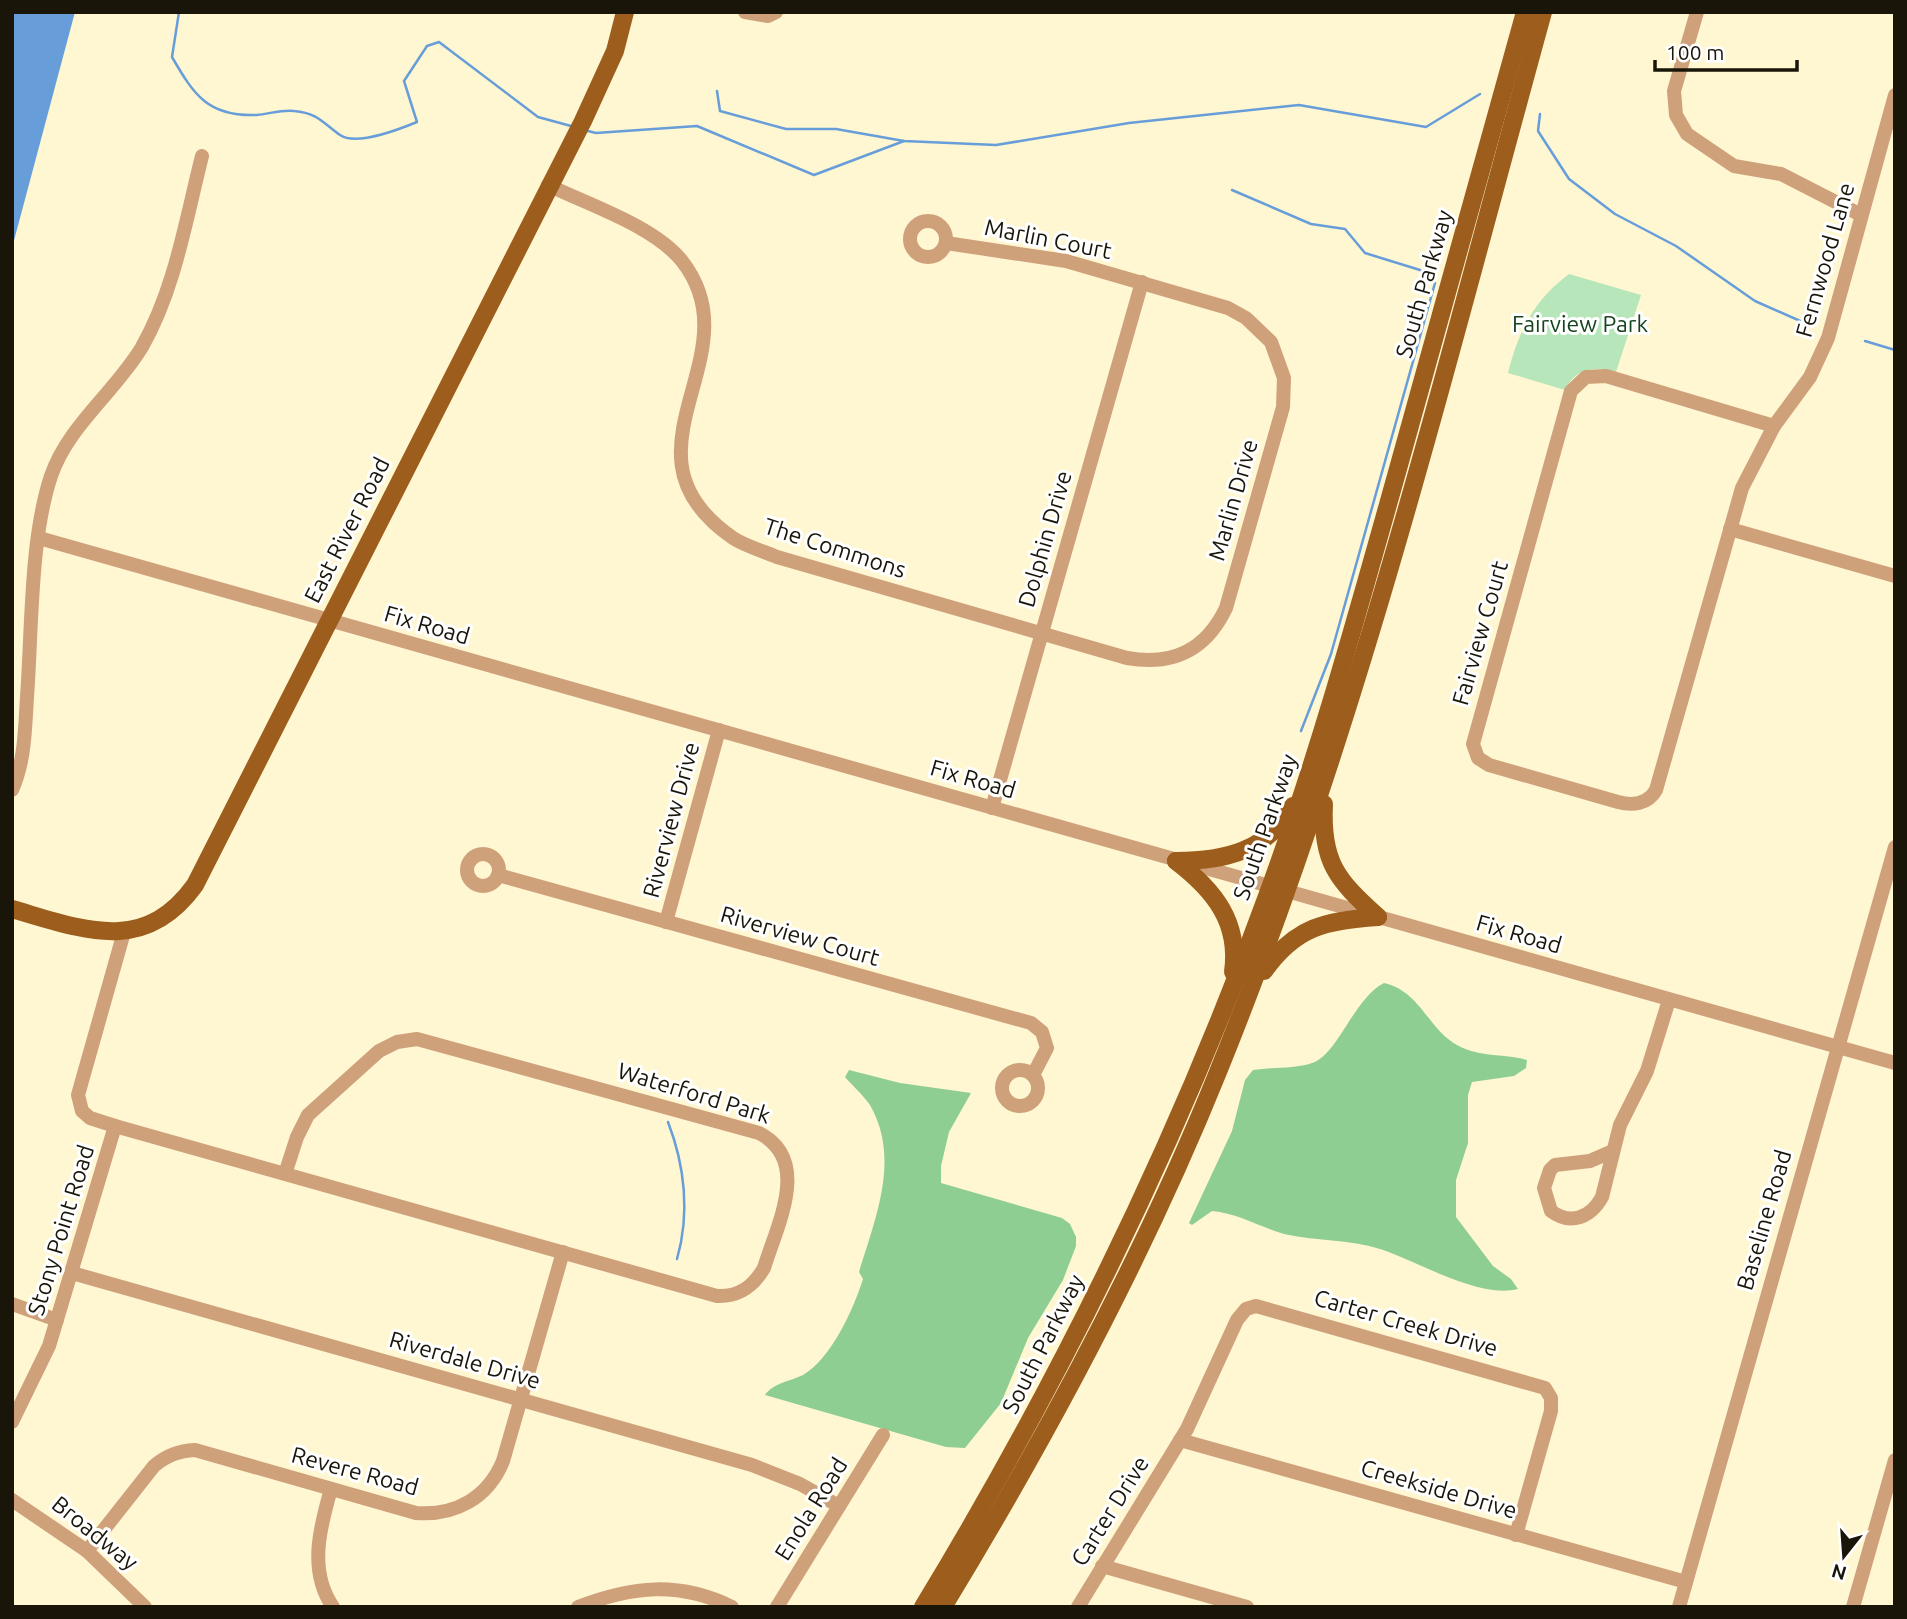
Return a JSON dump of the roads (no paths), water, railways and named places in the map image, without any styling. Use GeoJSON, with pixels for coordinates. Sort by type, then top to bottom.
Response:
{"type":"FeatureCollection","features":[{"type":"Feature","properties":{"kind":"main road","name":"East River Road"},"geometry":{"type":"LineString","coordinates":[[12,909],[96,931],[124,932],[147,925],[167,914],[195,885],[578,129],[615,51],[625,12]]}},
{"type":"Feature","properties":{"kind":"main road","name":"South Parkway"},"geometry":{"type":"LineString","coordinates":[[1318,777],[1525,12]]}},
{"type":"Feature","properties":{"kind":"main road","name":"South Parkway"},"geometry":{"type":"LineString","coordinates":[[943,1607],[1034,1451],[1101,1328],[1189,1140],[1251,987],[1279,889],[1401,524],[1544,12]]}},
{"type":"Feature","properties":{"kind":"main road"},"geometry":{"type":"LineString","coordinates":[[1176,861],[1230,857],[1255,846],[1286,817],[1318,777]]}},
{"type":"Feature","properties":{"kind":"main road"},"geometry":{"type":"LineString","coordinates":[[1318,777],[1328,859],[1341,882],[1378,918]]}},
{"type":"Feature","properties":{"kind":"main road"},"geometry":{"type":"LineString","coordinates":[[1176,861],[1210,890],[1228,919],[1234,947],[1229,997]]}},
{"type":"Feature","properties":{"kind":"main road","name":"South Parkway"},"geometry":{"type":"LineString","coordinates":[[923,1607],[1006,1466],[1088,1314],[1183,1108],[1229,997],[1279,889]]}},
{"type":"Feature","properties":{"kind":"main road"},"geometry":{"type":"LineString","coordinates":[[1251,987],[1282,948],[1306,930],[1342,920],[1378,918]]}},
{"type":"Feature","properties":{"kind":"street"},"geometry":{"type":"LineString","coordinates":[[745,12],[768,16],[776,12]]}},
{"type":"Feature","properties":{"kind":"street"},"geometry":{"type":"LineString","coordinates":[[1697,12],[1674,91],[1676,115],[1687,134],[1734,166],[1792,178],[1861,215]]}},
{"type":"Feature","properties":{"kind":"street","name":"Fernwood Lane"},"geometry":{"type":"LineString","coordinates":[[1774,426],[1810,377],[1828,338],[1895,95]]}},
{"type":"Feature","properties":{"kind":"street"},"geometry":{"type":"LineString","coordinates":[[12,790],[24,748],[39,538],[46,495],[59,458],[128,367],[153,326],[173,269],[202,156]]}},
{"type":"Feature","properties":{"kind":"street","name":"The Commons"},"geometry":{"type":"LineString","coordinates":[[548,185],[654,237],[681,260],[696,285],[703,303],[705,333],[680,437],[683,482],[701,508],[733,538],[777,557],[1042,635]]}},
{"type":"Feature","properties":{"kind":"street","name":"Marlin Court"},"geometry":{"type":"LineString","coordinates":[[946,243],[1066,261],[1142,282]]}},
{"type":"Feature","properties":{"kind":"street","name":"Marlin Drive"},"geometry":{"type":"LineString","coordinates":[[1042,635],[1145,661],[1177,657],[1203,643],[1226,608],[1270,453],[1285,392],[1281,365],[1271,342],[1252,323],[1228,309],[1142,282]]}},
{"type":"Feature","properties":{"kind":"street","name":"Dolphin Drive"},"geometry":{"type":"LineString","coordinates":[[992,808],[1142,282]]}},
{"type":"Feature","properties":{"kind":"street","name":"Fairview Court"},"geometry":{"type":"LineString","coordinates":[[1606,376],[1774,426],[1755,458],[1730,529],[1656,790],[1649,799],[1635,804],[1618,802],[1489,765],[1478,758],[1474,749],[1474,737],[1573,387],[1586,377],[1606,376]]}},
{"type":"Feature","properties":{"kind":"street"},"geometry":{"type":"LineString","coordinates":[[1730,529],[1895,576]]}},
{"type":"Feature","properties":{"kind":"street","name":"Fix Road"},"geometry":{"type":"LineString","coordinates":[[39,538],[1895,1063]]}},
{"type":"Feature","properties":{"kind":"street","name":"Riverview Drive"},"geometry":{"type":"LineString","coordinates":[[666,922],[719,730]]}},
{"type":"Feature","properties":{"kind":"street","name":"Baseline Road"},"geometry":{"type":"LineString","coordinates":[[1679,1607],[1895,847]]}},
{"type":"Feature","properties":{"kind":"street","name":"Riverview Court"},"geometry":{"type":"LineString","coordinates":[[498,875],[1031,1023],[1042,1032],[1047,1048],[1033,1075]]}},
{"type":"Feature","properties":{"kind":"street","name":"Waterford Park"},"geometry":{"type":"LineString","coordinates":[[124,932],[78,1095],[86,1115],[115,1126],[717,1296],[744,1291],[758,1279],[764,1268],[789,1184],[784,1154],[772,1140],[759,1133],[417,1039],[397,1042],[379,1051],[308,1115],[296,1137],[285,1174]]}},
{"type":"Feature","properties":{"kind":"street"},"geometry":{"type":"LineString","coordinates":[[1613,1151],[1590,1161],[1555,1164],[1544,1188],[1551,1211],[1563,1218],[1580,1218],[1596,1207],[1613,1151],[1620,1125],[1647,1071],[1669,1000]]}},
{"type":"Feature","properties":{"kind":"street","name":"Stony Point Road"},"geometry":{"type":"LineString","coordinates":[[12,1422],[34,1382],[57,1320],[115,1126]]}},
{"type":"Feature","properties":{"kind":"street","name":"Revere Road"},"geometry":{"type":"LineString","coordinates":[[87,1551],[154,1466],[173,1454],[195,1450],[416,1513],[433,1514],[464,1506],[481,1493],[498,1474],[563,1252]]}},
{"type":"Feature","properties":{"kind":"street","name":"Riverdale Drive"},"geometry":{"type":"LineString","coordinates":[[72,1273],[752,1465],[800,1484],[839,1506]]}},
{"type":"Feature","properties":{"kind":"street"},"geometry":{"type":"LineString","coordinates":[[12,1304],[57,1320]]}},
{"type":"Feature","properties":{"kind":"street","name":"Carter Creek Drive"},"geometry":{"type":"LineString","coordinates":[[1181,1440],[1237,1320],[1246,1309],[1256,1306],[1535,1382],[1548,1390],[1552,1406],[1516,1535]]}},
{"type":"Feature","properties":{"kind":"street","name":"Enola Road"},"geometry":{"type":"LineString","coordinates":[[777,1607],[883,1435]]}},
{"type":"Feature","properties":{"kind":"street","name":"Creekside Drive"},"geometry":{"type":"LineString","coordinates":[[1181,1440],[1686,1582]]}},
{"type":"Feature","properties":{"kind":"street","name":"Carter Drive"},"geometry":{"type":"LineString","coordinates":[[1078,1607],[1181,1440]]}},
{"type":"Feature","properties":{"kind":"street"},"geometry":{"type":"LineString","coordinates":[[1853,1607],[1895,1460]]}},
{"type":"Feature","properties":{"kind":"street"},"geometry":{"type":"LineString","coordinates":[[331,1489],[318,1535],[317,1550],[321,1577],[333,1607]]}},
{"type":"Feature","properties":{"kind":"street","name":"Broadway"},"geometry":{"type":"LineString","coordinates":[[12,1500],[87,1551],[145,1607]]}},
{"type":"Feature","properties":{"kind":"street"},"geometry":{"type":"LineString","coordinates":[[1102,1566],[1247,1607]]}},
{"type":"Feature","properties":{"kind":"street"},"geometry":{"type":"LineString","coordinates":[[578,1607],[622,1592],[666,1587],[697,1592],[732,1607]]}},
{"type":"Feature","properties":{"kind":"water"},"geometry":{"type":"Polygon","coordinates":[[[12,12],[75,12],[12,248],[12,12]]]}},
{"type":"Feature","properties":{"kind":"waterway"},"geometry":{"type":"LineString","coordinates":[[179,12],[172,57],[196,93],[214,108],[226,112],[240,115],[302,112],[315,116],[347,138],[367,138],[389,132],[417,122],[404,81],[427,46],[439,42],[538,117],[571,126]]}},
{"type":"Feature","properties":{"kind":"waterway"},"geometry":{"type":"LineString","coordinates":[[717,91],[720,111],[786,129],[836,129],[904,141],[996,145],[1129,123],[1299,105],[1426,127],[1480,94]]}},
{"type":"Feature","properties":{"kind":"waterway"},"geometry":{"type":"LineString","coordinates":[[1540,114],[1538,131],[1569,179],[1615,214],[1676,246],[1755,301],[1807,324]]}},
{"type":"Feature","properties":{"kind":"waterway"},"geometry":{"type":"LineString","coordinates":[[588,131],[596,133],[697,126],[814,175],[904,141]]}},
{"type":"Feature","properties":{"kind":"waterway"},"geometry":{"type":"LineString","coordinates":[[1232,190],[1311,224],[1345,229],[1365,253],[1420,270],[1435,283],[1331,654],[1301,731]]}},
{"type":"Feature","properties":{"kind":"waterway"},"geometry":{"type":"LineString","coordinates":[[1865,341],[1895,350]]}},
{"type":"Feature","properties":{"kind":"waterway"},"geometry":{"type":"LineString","coordinates":[[668,1122],[684,1190],[683,1225],[677,1259]]}},
{"type":"Feature","properties":{"kind":"park label","name":"Fairview Park"},"geometry":{"type":"Point","coordinates":[1580,324]}}]}
